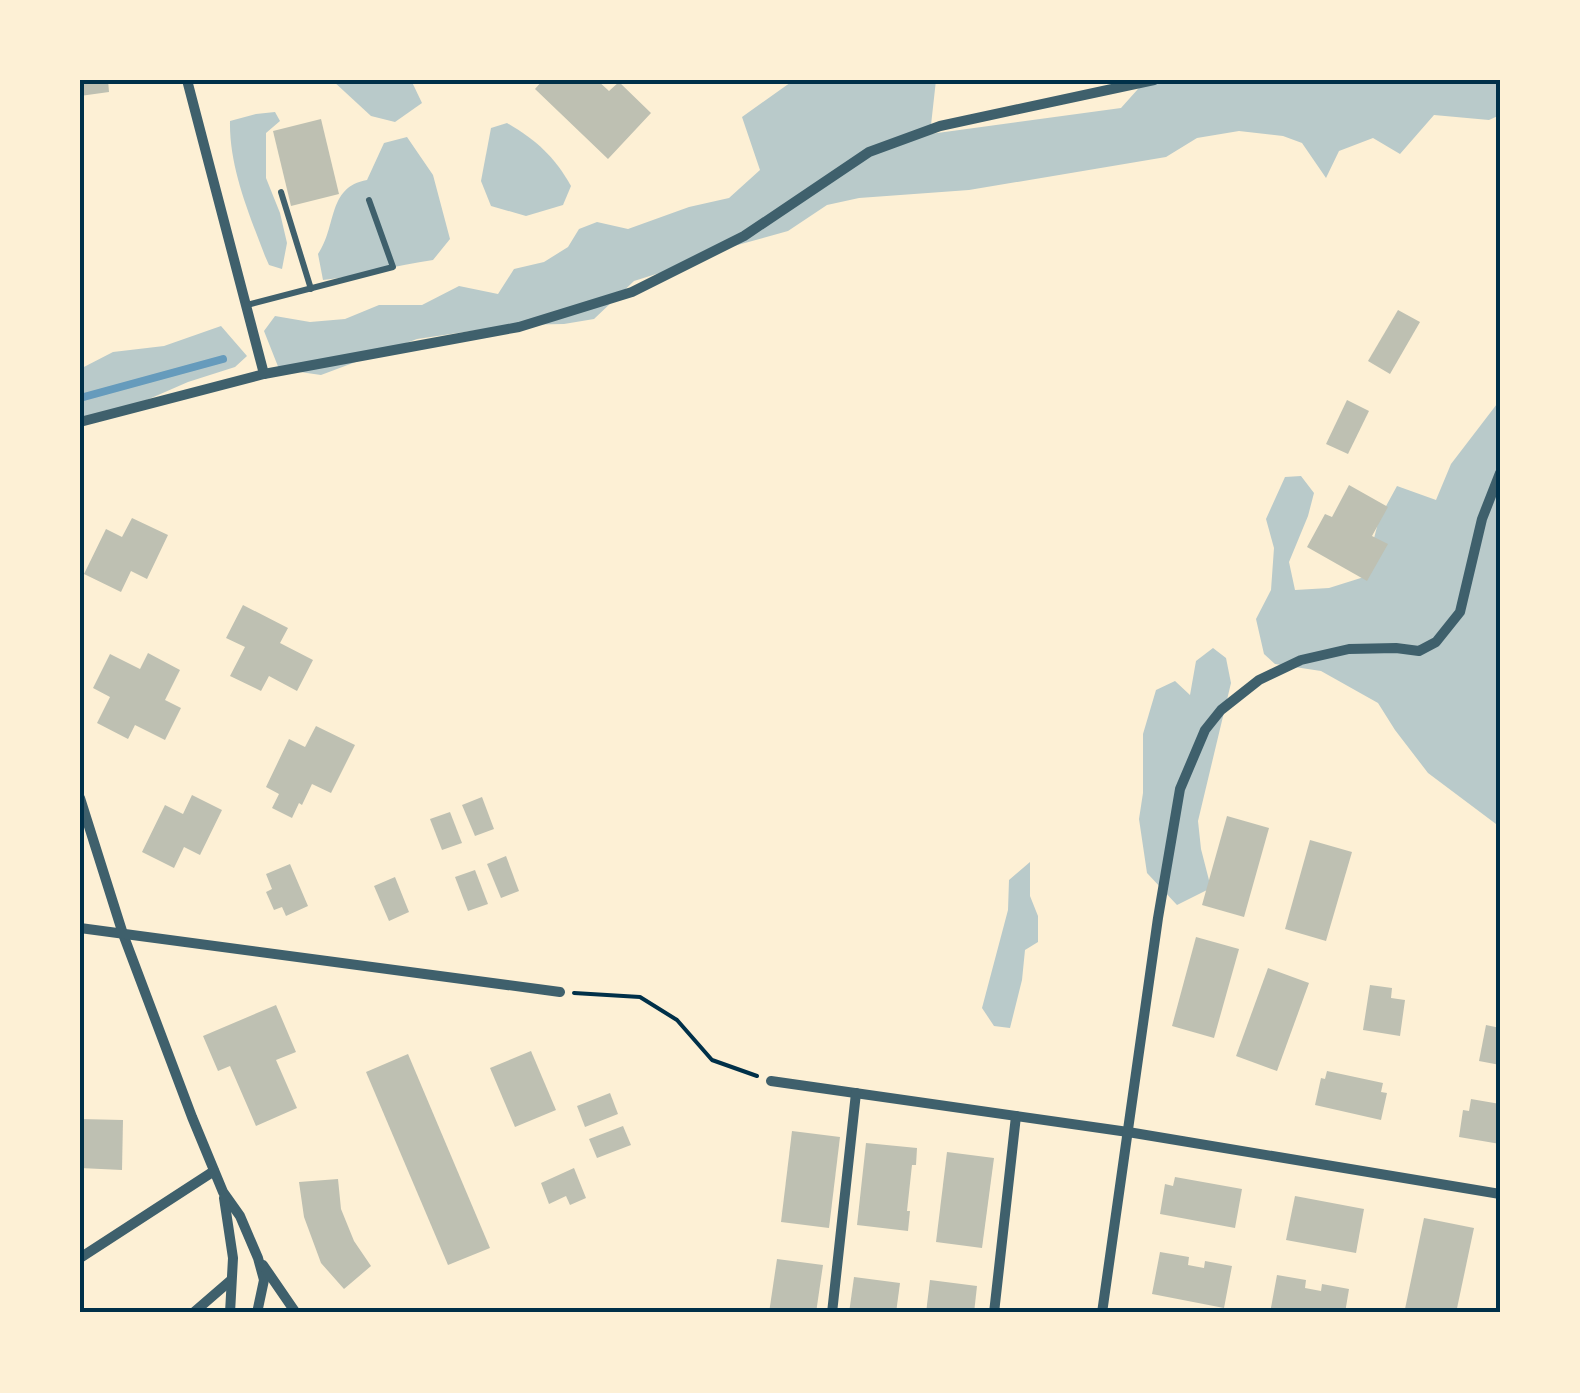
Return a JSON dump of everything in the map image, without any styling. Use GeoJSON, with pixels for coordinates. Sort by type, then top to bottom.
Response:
{"type":"FeatureCollection","features":[{"type":"Feature","properties":{"kind":"street"},"geometry":{"type":"LineString","coordinates":[[187,80],[264,374]]}},
{"type":"Feature","properties":{"kind":"street"},"geometry":{"type":"LineString","coordinates":[[80,422],[264,374],[519,328],[632,292],[744,236],[869,152],[940,126],[1154,80]]}},
{"type":"Feature","properties":{"kind":"street"},"geometry":{"type":"LineString","coordinates":[[1102,1313],[1180,789],[1205,730],[1221,710],[1259,680],[1301,660],[1349,649],[1419,651],[1436,642],[1460,612],[1482,519],[1500,473]]}},
{"type":"Feature","properties":{"kind":"street"},"geometry":{"type":"LineString","coordinates":[[80,798],[123,934],[214,1171],[258,1258],[264,1280],[257,1313]]}},
{"type":"Feature","properties":{"kind":"street"},"geometry":{"type":"LineString","coordinates":[[80,928],[560,992]]}},
{"type":"Feature","properties":{"kind":"street"},"geometry":{"type":"LineString","coordinates":[[771,1081],[1128,1132],[1500,1194]]}},
{"type":"Feature","properties":{"kind":"street"},"geometry":{"type":"LineString","coordinates":[[832,1313],[856,1094]]}},
{"type":"Feature","properties":{"kind":"street"},"geometry":{"type":"LineString","coordinates":[[994,1313],[1016,1116]]}},
{"type":"Feature","properties":{"kind":"street"},"geometry":{"type":"LineString","coordinates":[[80,1258],[214,1171]]}},
{"type":"Feature","properties":{"kind":"street"},"geometry":{"type":"LineString","coordinates":[[223,1192],[233,1258],[230,1313]]}},
{"type":"Feature","properties":{"kind":"street"},"geometry":{"type":"LineString","coordinates":[[258,1258],[296,1313]]}},
{"type":"Feature","properties":{"kind":"street"},"geometry":{"type":"LineString","coordinates":[[194,1313],[230,1281]]}},
{"type":"Feature","properties":{"kind":"lane"},"geometry":{"type":"LineString","coordinates":[[281,192],[310,289]]}},
{"type":"Feature","properties":{"kind":"lane"},"geometry":{"type":"LineString","coordinates":[[246,306],[393,268],[369,200]]}},
{"type":"Feature","properties":{"kind":"path"},"geometry":{"type":"LineString","coordinates":[[560,992],[640,997],[677,1020],[712,1060],[771,1081]]}},
{"type":"Feature","properties":{"kind":"shaded area"},"geometry":{"type":"Polygon","coordinates":[[[332,80],[411,80],[422,103],[395,122],[371,116],[332,80]]]}},
{"type":"Feature","properties":{"kind":"shaded area"},"geometry":{"type":"Polygon","coordinates":[[[794,80],[936,80],[930,134],[1121,108],[1146,80],[1500,80],[1500,115],[1489,120],[1434,115],[1400,154],[1373,138],[1339,151],[1326,178],[1302,143],[1283,136],[1239,131],[1197,138],[1166,157],[969,190],[859,198],[827,205],[788,231],[712,252],[634,281],[594,319],[512,325],[417,339],[321,375],[279,369],[264,331],[275,316],[310,322],[345,319],[379,305],[422,305],[459,286],[498,294],[514,269],[544,262],[568,247],[579,229],[597,222],[628,229],[689,207],[729,198],[760,170],[742,117],[794,80]]]}},
{"type":"Feature","properties":{"kind":"shaded area"},"geometry":{"type":"Polygon","coordinates":[[[275,112],[280,121],[266,133],[266,178],[287,243],[282,269],[269,265],[241,190],[230,121],[275,112]]]}},
{"type":"Feature","properties":{"kind":"shaded area"},"geometry":{"type":"Polygon","coordinates":[[[507,123],[544,150],[565,175],[571,186],[563,205],[526,216],[491,206],[481,181],[491,128],[507,123]]]}},
{"type":"Feature","properties":{"kind":"shaded area"},"geometry":{"type":"Polygon","coordinates":[[[407,137],[433,175],[450,239],[433,260],[323,280],[318,254],[339,199],[354,184],[367,180],[384,143],[407,137]]]}},
{"type":"Feature","properties":{"kind":"shaded area"},"geometry":{"type":"Polygon","coordinates":[[[221,326],[247,356],[235,367],[126,409],[80,418],[80,369],[113,352],[164,346],[221,326]]]}},
{"type":"Feature","properties":{"kind":"shaded area"},"geometry":{"type":"Polygon","coordinates":[[[1500,400],[1500,827],[1428,773],[1378,703],[1321,671],[1275,664],[1264,654],[1256,619],[1271,590],[1274,548],[1266,519],[1285,477],[1301,476],[1314,493],[1289,562],[1295,590],[1329,588],[1364,577],[1379,519],[1397,486],[1436,500],[1451,464],[1500,400]]]}},
{"type":"Feature","properties":{"kind":"shaded area"},"geometry":{"type":"Polygon","coordinates":[[[1213,648],[1226,658],[1231,683],[1198,821],[1211,888],[1177,905],[1147,873],[1139,819],[1143,734],[1156,690],[1175,681],[1190,695],[1196,661],[1213,648]]]}},
{"type":"Feature","properties":{"kind":"shaded area"},"geometry":{"type":"Polygon","coordinates":[[[1030,862],[1030,896],[1038,916],[1038,942],[1025,950],[1010,1028],[994,1026],[982,1008],[1008,910],[1009,880],[1030,862]]]}},
{"type":"Feature","properties":{"kind":"building"},"geometry":{"type":"Polygon","coordinates":[[[80,80],[108,80],[109,92],[80,96],[80,80]]]}},
{"type":"Feature","properties":{"kind":"building"},"geometry":{"type":"Polygon","coordinates":[[[543,80],[597,80],[609,91],[619,82],[651,113],[608,159],[535,89],[543,80]]]}},
{"type":"Feature","properties":{"kind":"building"},"geometry":{"type":"Polygon","coordinates":[[[321,119],[339,194],[291,206],[273,131],[321,119]]]}},
{"type":"Feature","properties":{"kind":"building"},"geometry":{"type":"Polygon","coordinates":[[[1398,310],[1420,322],[1390,374],[1368,361],[1398,310]]]}},
{"type":"Feature","properties":{"kind":"building"},"geometry":{"type":"Polygon","coordinates":[[[1347,400],[1369,411],[1348,454],[1326,444],[1347,400]]]}},
{"type":"Feature","properties":{"kind":"building"},"geometry":{"type":"Polygon","coordinates":[[[1349,485],[1388,507],[1372,536],[1388,544],[1367,581],[1307,547],[1325,514],[1332,517],[1349,485]]]}},
{"type":"Feature","properties":{"kind":"building"},"geometry":{"type":"Polygon","coordinates":[[[132,518],[168,535],[147,579],[131,571],[121,592],[84,574],[106,529],[122,537],[132,518]]]}},
{"type":"Feature","properties":{"kind":"building"},"geometry":{"type":"Polygon","coordinates":[[[243,605],[288,628],[280,643],[313,660],[297,691],[269,676],[261,691],[230,676],[245,647],[226,638],[243,605]]]}},
{"type":"Feature","properties":{"kind":"building"},"geometry":{"type":"Polygon","coordinates":[[[148,653],[180,670],[165,700],[181,708],[165,740],[135,725],[128,739],[97,723],[110,697],[93,688],[110,654],[140,669],[148,653]]]}},
{"type":"Feature","properties":{"kind":"building"},"geometry":{"type":"Polygon","coordinates":[[[316,726],[355,745],[331,793],[312,784],[292,818],[272,808],[279,794],[266,787],[289,739],[305,747],[316,726]]]}},
{"type":"Feature","properties":{"kind":"building"},"geometry":{"type":"Polygon","coordinates":[[[192,795],[222,810],[200,855],[184,847],[174,868],[142,852],[165,805],[183,814],[192,795]]]}},
{"type":"Feature","properties":{"kind":"building"},"geometry":{"type":"Polygon","coordinates":[[[482,797],[494,829],[475,836],[462,805],[482,797]]]}},
{"type":"Feature","properties":{"kind":"building"},"geometry":{"type":"Polygon","coordinates":[[[450,812],[462,843],[442,850],[430,819],[450,812]]]}},
{"type":"Feature","properties":{"kind":"building"},"geometry":{"type":"Polygon","coordinates":[[[1227,816],[1269,828],[1244,917],[1202,905],[1227,816]]]}},
{"type":"Feature","properties":{"kind":"building"},"geometry":{"type":"Polygon","coordinates":[[[1310,840],[1352,852],[1326,941],[1285,929],[1310,840]]]}},
{"type":"Feature","properties":{"kind":"building"},"geometry":{"type":"Polygon","coordinates":[[[506,856],[519,891],[501,898],[487,864],[506,856]]]}},
{"type":"Feature","properties":{"kind":"building"},"geometry":{"type":"Polygon","coordinates":[[[290,864],[308,906],[286,916],[282,907],[274,910],[266,892],[272,889],[266,874],[290,864]]]}},
{"type":"Feature","properties":{"kind":"building"},"geometry":{"type":"Polygon","coordinates":[[[475,870],[488,904],[468,911],[455,877],[475,870]]]}},
{"type":"Feature","properties":{"kind":"building"},"geometry":{"type":"Polygon","coordinates":[[[395,877],[409,912],[389,921],[374,886],[395,877]]]}},
{"type":"Feature","properties":{"kind":"building"},"geometry":{"type":"Polygon","coordinates":[[[1196,937],[1239,949],[1214,1038],[1172,1026],[1196,937]]]}},
{"type":"Feature","properties":{"kind":"building"},"geometry":{"type":"Polygon","coordinates":[[[1268,968],[1309,983],[1277,1071],[1236,1056],[1268,968]]]}},
{"type":"Feature","properties":{"kind":"building"},"geometry":{"type":"Polygon","coordinates":[[[1370,985],[1392,988],[1391,998],[1405,1000],[1400,1036],[1363,1030],[1370,985]]]}},
{"type":"Feature","properties":{"kind":"building"},"geometry":{"type":"Polygon","coordinates":[[[276,1005],[296,1052],[276,1060],[297,1108],[256,1126],[230,1066],[218,1071],[203,1036],[276,1005]]]}},
{"type":"Feature","properties":{"kind":"building"},"geometry":{"type":"Polygon","coordinates":[[[1486,1025],[1500,1028],[1500,1065],[1479,1061],[1486,1025]]]}},
{"type":"Feature","properties":{"kind":"building"},"geometry":{"type":"Polygon","coordinates":[[[531,1051],[556,1110],[515,1127],[490,1068],[531,1051]]]}},
{"type":"Feature","properties":{"kind":"building"},"geometry":{"type":"Polygon","coordinates":[[[408,1054],[490,1248],[448,1265],[366,1072],[408,1054]]]}},
{"type":"Feature","properties":{"kind":"building"},"geometry":{"type":"Polygon","coordinates":[[[1327,1071],[1383,1083],[1381,1092],[1387,1093],[1381,1120],[1315,1105],[1321,1078],[1325,1079],[1327,1071]]]}},
{"type":"Feature","properties":{"kind":"building"},"geometry":{"type":"Polygon","coordinates":[[[610,1093],[618,1114],[585,1127],[577,1106],[610,1093]]]}},
{"type":"Feature","properties":{"kind":"building"},"geometry":{"type":"Polygon","coordinates":[[[1471,1099],[1500,1104],[1500,1144],[1459,1137],[1463,1110],[1469,1111],[1471,1099]]]}},
{"type":"Feature","properties":{"kind":"building"},"geometry":{"type":"Polygon","coordinates":[[[80,1119],[123,1120],[122,1170],[80,1168],[80,1119]]]}},
{"type":"Feature","properties":{"kind":"building"},"geometry":{"type":"Polygon","coordinates":[[[623,1126],[631,1145],[597,1158],[589,1139],[623,1126]]]}},
{"type":"Feature","properties":{"kind":"building"},"geometry":{"type":"Polygon","coordinates":[[[792,1131],[840,1137],[829,1228],[781,1222],[792,1131]]]}},
{"type":"Feature","properties":{"kind":"building"},"geometry":{"type":"Polygon","coordinates":[[[866,1143],[917,1148],[907,1211],[908,1231],[857,1225],[866,1143]]]}},
{"type":"Feature","properties":{"kind":"building"},"geometry":{"type":"Polygon","coordinates":[[[947,1152],[994,1158],[982,1248],[936,1242],[947,1152]]]}},
{"type":"Feature","properties":{"kind":"building"},"geometry":{"type":"Polygon","coordinates":[[[574,1168],[586,1198],[570,1205],[566,1196],[549,1204],[541,1183],[574,1168]]]}},
{"type":"Feature","properties":{"kind":"building"},"geometry":{"type":"Polygon","coordinates":[[[1175,1177],[1242,1189],[1235,1228],[1160,1214],[1165,1184],[1173,1186],[1175,1177]]]}},
{"type":"Feature","properties":{"kind":"building"},"geometry":{"type":"Polygon","coordinates":[[[338,1179],[341,1209],[354,1241],[371,1266],[344,1289],[321,1263],[304,1217],[299,1182],[338,1179]]]}},
{"type":"Feature","properties":{"kind":"building"},"geometry":{"type":"Polygon","coordinates":[[[1295,1196],[1364,1209],[1356,1253],[1286,1240],[1295,1196]]]}},
{"type":"Feature","properties":{"kind":"building"},"geometry":{"type":"Polygon","coordinates":[[[1424,1218],[1474,1228],[1456,1313],[1405,1309],[1424,1218]]]}},
{"type":"Feature","properties":{"kind":"building"},"geometry":{"type":"Polygon","coordinates":[[[1160,1252],[1189,1257],[1188,1265],[1204,1268],[1205,1261],[1232,1266],[1224,1308],[1152,1294],[1160,1252]]]}},
{"type":"Feature","properties":{"kind":"building"},"geometry":{"type":"Polygon","coordinates":[[[777,1259],[823,1265],[816,1313],[769,1313],[777,1259]]]}},
{"type":"Feature","properties":{"kind":"building"},"geometry":{"type":"Polygon","coordinates":[[[1277,1275],[1306,1280],[1305,1288],[1321,1291],[1322,1284],[1349,1289],[1345,1313],[1270,1313],[1277,1275]]]}},
{"type":"Feature","properties":{"kind":"building"},"geometry":{"type":"Polygon","coordinates":[[[854,1277],[900,1283],[896,1313],[849,1313],[854,1277]]]}},
{"type":"Feature","properties":{"kind":"building"},"geometry":{"type":"Polygon","coordinates":[[[930,1280],[977,1286],[974,1313],[926,1313],[930,1280]]]}},
{"type":"Feature","properties":{"kind":"waterway"},"geometry":{"type":"LineString","coordinates":[[80,398],[223,359]]}}]}
